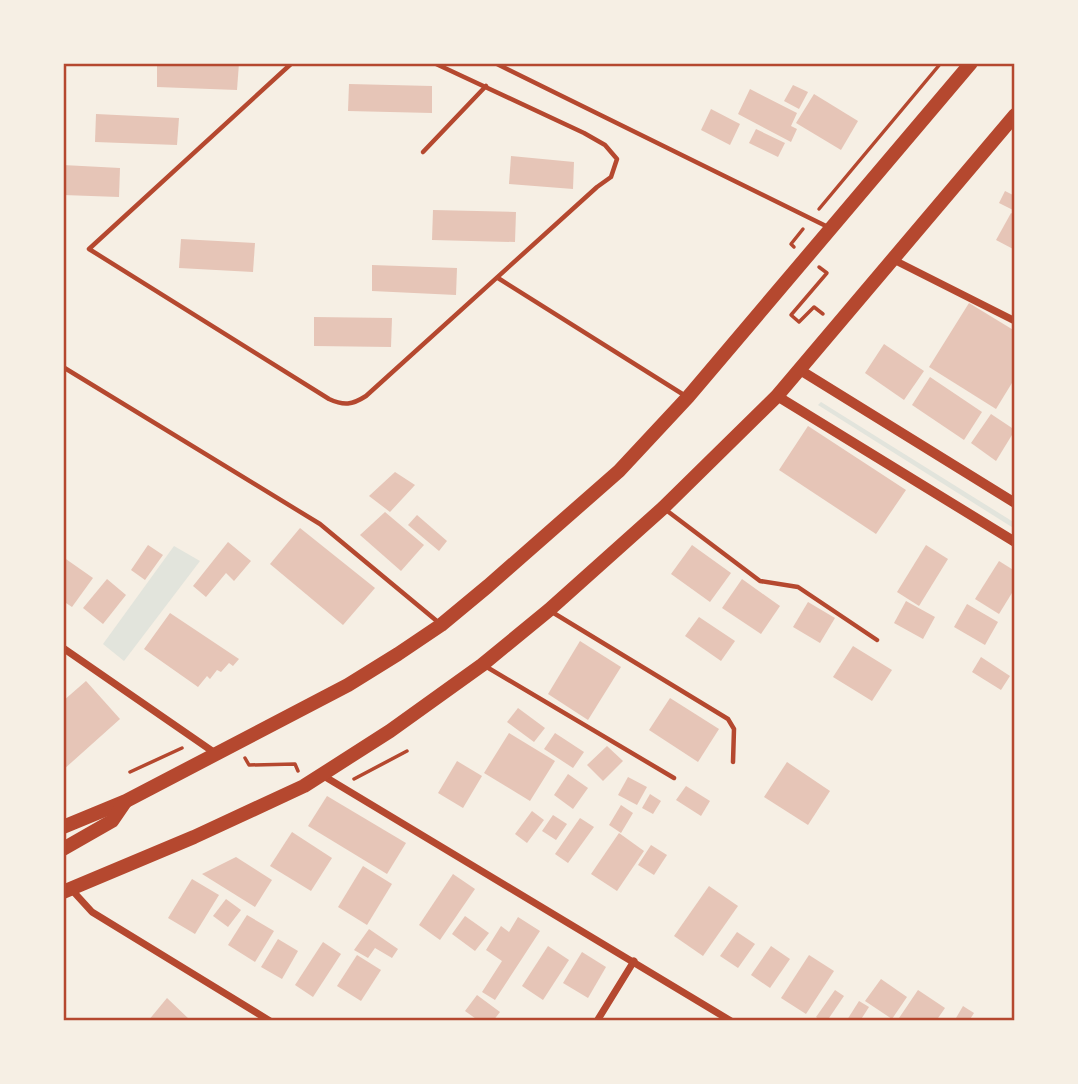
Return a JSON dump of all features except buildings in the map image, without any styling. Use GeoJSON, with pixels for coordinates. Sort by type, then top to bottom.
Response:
{"type":"FeatureCollection","features":[{"type":"Feature","properties":{"kind":"highway"},"geometry":{"type":"LineString","coordinates":[[63,827],[126,801],[337,691],[441,625],[619,471],[688,397],[971,63]]}},
{"type":"Feature","properties":{"kind":"highway"},"geometry":{"type":"LineString","coordinates":[[67,890],[194,837],[304,786],[390,731],[482,664],[549,610],[663,508],[776,396],[1015,115]]}},
{"type":"Feature","properties":{"kind":"highway"},"geometry":{"type":"LineString","coordinates":[[63,849],[112,821],[126,801]]}},
{"type":"Feature","properties":{"kind":"street"},"geometry":{"type":"LineString","coordinates":[[894,260],[1015,321]]}},
{"type":"Feature","properties":{"kind":"street"},"geometry":{"type":"LineString","coordinates":[[800,370],[1015,503]]}},
{"type":"Feature","properties":{"kind":"street"},"geometry":{"type":"LineString","coordinates":[[776,396],[1015,542]]}},
{"type":"Feature","properties":{"kind":"street"},"geometry":{"type":"LineString","coordinates":[[63,648],[216,755]]}},
{"type":"Feature","properties":{"kind":"street"},"geometry":{"type":"LineString","coordinates":[[322,775],[731,1021]]}},
{"type":"Feature","properties":{"kind":"street"},"geometry":{"type":"LineString","coordinates":[[67,890],[92,912],[270,1021]]}},
{"type":"Feature","properties":{"kind":"street"},"geometry":{"type":"LineString","coordinates":[[597,1021],[634,961]]}},
{"type":"Feature","properties":{"kind":"lane"},"geometry":{"type":"LineString","coordinates":[[292,63],[89,249],[341,404],[354,404],[366,397],[611,177],[617,159],[605,145],[594,139],[434,63]]}},
{"type":"Feature","properties":{"kind":"lane"},"geometry":{"type":"LineString","coordinates":[[495,63],[831,228]]}},
{"type":"Feature","properties":{"kind":"lane"},"geometry":{"type":"LineString","coordinates":[[423,152],[486,86]]}},
{"type":"Feature","properties":{"kind":"lane"},"geometry":{"type":"LineString","coordinates":[[498,278],[688,397]]}},
{"type":"Feature","properties":{"kind":"lane"},"geometry":{"type":"LineString","coordinates":[[63,367],[320,524],[441,625]]}},
{"type":"Feature","properties":{"kind":"lane"},"geometry":{"type":"LineString","coordinates":[[663,508],[760,581],[798,587],[877,640]]}},
{"type":"Feature","properties":{"kind":"lane"},"geometry":{"type":"LineString","coordinates":[[549,610],[728,719],[734,730],[733,762]]}},
{"type":"Feature","properties":{"kind":"lane"},"geometry":{"type":"LineString","coordinates":[[482,664],[674,778]]}},
{"type":"Feature","properties":{"kind":"path"},"geometry":{"type":"LineString","coordinates":[[837,326],[814,307],[799,322],[791,315],[827,273],[791,244],[941,63]]}},
{"type":"Feature","properties":{"kind":"path"},"geometry":{"type":"LineString","coordinates":[[237,744],[250,765],[295,764],[304,786]]}},
{"type":"Feature","properties":{"kind":"shaded area"},"geometry":{"type":"Polygon","coordinates":[[[821,402],[1015,523],[1015,529],[818,405],[821,402]]]}},
{"type":"Feature","properties":{"kind":"shaded area"},"geometry":{"type":"Polygon","coordinates":[[[174,546],[200,561],[124,661],[103,644],[174,546]]]}}]}
